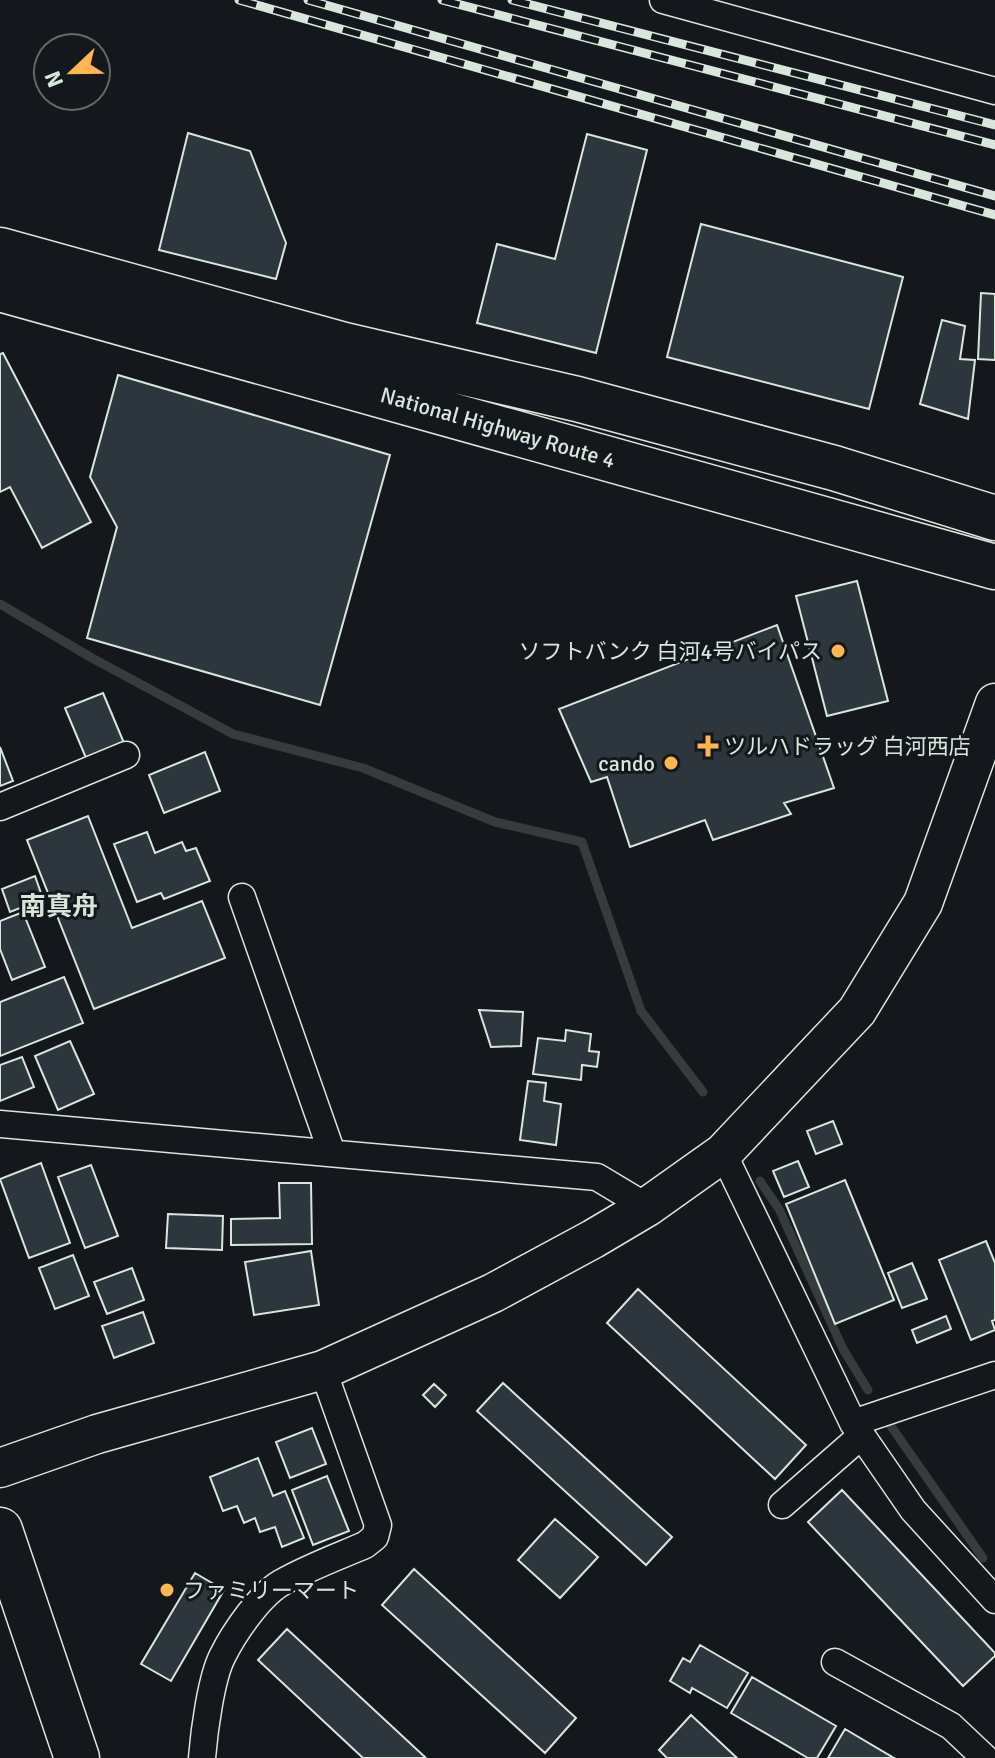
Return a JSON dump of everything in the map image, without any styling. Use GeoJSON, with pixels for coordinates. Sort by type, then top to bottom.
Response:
{"type":"FeatureCollection","features":[{"type":"Feature","properties":{"kind":"highway","name":"National Highway Route 4"},"geometry":{"type":"LineString","coordinates":[[0,250],[344,345],[577,399],[819,463],[995,518]]}},
{"type":"Feature","properties":{"kind":"highway","name":"National Highway Route 4"},"geometry":{"type":"LineString","coordinates":[[0,289],[995,567]]}},
{"type":"Feature","properties":{"kind":"highway"},"geometry":{"type":"LineString","coordinates":[[0,1530],[77,1758]]}},
{"type":"Feature","properties":{"kind":"street"},"geometry":{"type":"LineString","coordinates":[[663,0],[995,91]]}},
{"type":"Feature","properties":{"kind":"street"},"geometry":{"type":"LineString","coordinates":[[0,1468],[97,1434],[323,1370],[493,1293],[647,1207],[723,1153],[857,1011],[923,903],[995,703]]}},
{"type":"Feature","properties":{"kind":"street"},"geometry":{"type":"LineString","coordinates":[[0,807],[126,755]]}},
{"type":"Feature","properties":{"kind":"street"},"geometry":{"type":"LineString","coordinates":[[242,897],[332,1153]]}},
{"type":"Feature","properties":{"kind":"street"},"geometry":{"type":"LineString","coordinates":[[0,1124],[597,1177],[647,1207]]}},
{"type":"Feature","properties":{"kind":"street"},"geometry":{"type":"LineString","coordinates":[[723,1153],[858,1429],[913,1510],[995,1600]]}},
{"type":"Feature","properties":{"kind":"street"},"geometry":{"type":"LineString","coordinates":[[202,1758],[204,1730],[221,1657],[253,1610],[280,1584],[365,1545],[375,1537],[378,1525],[323,1370]]}},
{"type":"Feature","properties":{"kind":"street"},"geometry":{"type":"LineString","coordinates":[[782,1505],[858,1429],[995,1375]]}},
{"type":"Feature","properties":{"kind":"street"},"geometry":{"type":"LineString","coordinates":[[835,1662],[951,1726],[985,1758]]}},
{"type":"Feature","properties":{"kind":"building"},"geometry":{"type":"Polygon","coordinates":[[[188,133],[250,151],[286,243],[276,279],[159,250],[188,133]]]}},
{"type":"Feature","properties":{"kind":"building"},"geometry":{"type":"Polygon","coordinates":[[[587,134],[647,150],[596,353],[477,323],[497,244],[555,259],[587,134]]]}},
{"type":"Feature","properties":{"kind":"building"},"geometry":{"type":"Polygon","coordinates":[[[701,224],[903,277],[869,409],[667,357],[701,224]]]}},
{"type":"Feature","properties":{"kind":"building"},"geometry":{"type":"Polygon","coordinates":[[[981,293],[995,294],[995,360],[978,359],[981,293]]]}},
{"type":"Feature","properties":{"kind":"building"},"geometry":{"type":"Polygon","coordinates":[[[942,320],[965,326],[960,359],[975,360],[968,419],[920,404],[942,320]]]}},
{"type":"Feature","properties":{"kind":"building"},"geometry":{"type":"Polygon","coordinates":[[[3,353],[91,522],[42,548],[10,487],[0,492],[0,354],[3,353]]]}},
{"type":"Feature","properties":{"kind":"building"},"geometry":{"type":"Polygon","coordinates":[[[118,375],[390,455],[320,705],[87,638],[117,527],[90,477],[118,375]]]}},
{"type":"Feature","properties":{"kind":"building"},"geometry":{"type":"Polygon","coordinates":[[[857,581],[888,701],[827,716],[796,596],[857,581]]]}},
{"type":"Feature","properties":{"kind":"building"},"geometry":{"type":"Polygon","coordinates":[[[777,625],[834,788],[784,803],[791,814],[713,840],[705,820],[630,847],[607,777],[591,782],[559,709],[777,625]]]}},
{"type":"Feature","properties":{"kind":"building"},"geometry":{"type":"Polygon","coordinates":[[[103,693],[124,743],[86,758],[65,708],[103,693]]]}},
{"type":"Feature","properties":{"kind":"building"},"geometry":{"type":"Polygon","coordinates":[[[0,747],[13,781],[0,786],[0,747]]]}},
{"type":"Feature","properties":{"kind":"building"},"geometry":{"type":"Polygon","coordinates":[[[205,752],[220,791],[164,813],[149,775],[205,752]]]}},
{"type":"Feature","properties":{"kind":"building"},"geometry":{"type":"Polygon","coordinates":[[[88,816],[132,928],[202,901],[225,958],[94,1009],[27,840],[88,816]]]}},
{"type":"Feature","properties":{"kind":"building"},"geometry":{"type":"Polygon","coordinates":[[[147,832],[155,853],[182,842],[186,851],[196,848],[210,881],[164,899],[161,893],[137,902],[114,844],[147,832]]]}},
{"type":"Feature","properties":{"kind":"building"},"geometry":{"type":"Polygon","coordinates":[[[35,876],[43,899],[10,912],[2,889],[35,876]]]}},
{"type":"Feature","properties":{"kind":"building"},"geometry":{"type":"Polygon","coordinates":[[[23,912],[45,967],[12,980],[0,949],[0,921],[23,912]]]}},
{"type":"Feature","properties":{"kind":"building"},"geometry":{"type":"Polygon","coordinates":[[[64,977],[83,1023],[0,1056],[0,1002],[64,977]]]}},
{"type":"Feature","properties":{"kind":"building"},"geometry":{"type":"Polygon","coordinates":[[[479,1010],[523,1012],[521,1046],[491,1047],[479,1010]]]}},
{"type":"Feature","properties":{"kind":"building"},"geometry":{"type":"Polygon","coordinates":[[[566,1030],[591,1034],[589,1051],[599,1052],[597,1067],[582,1065],[581,1080],[533,1074],[538,1038],[565,1041],[566,1030]]]}},
{"type":"Feature","properties":{"kind":"building"},"geometry":{"type":"Polygon","coordinates":[[[70,1041],[94,1094],[58,1110],[35,1056],[70,1041]]]}},
{"type":"Feature","properties":{"kind":"building"},"geometry":{"type":"Polygon","coordinates":[[[22,1057],[34,1087],[0,1101],[0,1065],[22,1057]]]}},
{"type":"Feature","properties":{"kind":"building"},"geometry":{"type":"Polygon","coordinates":[[[528,1081],[546,1083],[544,1101],[561,1104],[556,1145],[520,1140],[528,1081]]]}},
{"type":"Feature","properties":{"kind":"building"},"geometry":{"type":"Polygon","coordinates":[[[833,1121],[842,1144],[816,1154],[807,1131],[833,1121]]]}},
{"type":"Feature","properties":{"kind":"building"},"geometry":{"type":"Polygon","coordinates":[[[798,1161],[809,1187],[784,1197],[773,1171],[798,1161]]]}},
{"type":"Feature","properties":{"kind":"building"},"geometry":{"type":"Polygon","coordinates":[[[41,1163],[70,1243],[29,1258],[0,1179],[41,1163]]]}},
{"type":"Feature","properties":{"kind":"building"},"geometry":{"type":"Polygon","coordinates":[[[91,1165],[118,1236],[85,1248],[58,1177],[91,1165]]]}},
{"type":"Feature","properties":{"kind":"building"},"geometry":{"type":"Polygon","coordinates":[[[845,1180],[894,1300],[835,1324],[786,1204],[845,1180]]]}},
{"type":"Feature","properties":{"kind":"building"},"geometry":{"type":"Polygon","coordinates":[[[279,1183],[311,1183],[312,1244],[231,1245],[231,1219],[280,1218],[279,1183]]]}},
{"type":"Feature","properties":{"kind":"building"},"geometry":{"type":"Polygon","coordinates":[[[168,1214],[223,1216],[222,1250],[166,1248],[168,1214]]]}},
{"type":"Feature","properties":{"kind":"building"},"geometry":{"type":"Polygon","coordinates":[[[986,1241],[995,1263],[995,1320],[992,1321],[995,1330],[971,1340],[939,1260],[986,1241]]]}},
{"type":"Feature","properties":{"kind":"building"},"geometry":{"type":"Polygon","coordinates":[[[311,1251],[319,1305],[254,1315],[245,1262],[311,1251]]]}},
{"type":"Feature","properties":{"kind":"building"},"geometry":{"type":"Polygon","coordinates":[[[73,1255],[89,1296],[55,1309],[39,1268],[73,1255]]]}},
{"type":"Feature","properties":{"kind":"building"},"geometry":{"type":"Polygon","coordinates":[[[912,1263],[927,1299],[902,1308],[888,1273],[912,1263]]]}},
{"type":"Feature","properties":{"kind":"building"},"geometry":{"type":"Polygon","coordinates":[[[132,1268],[144,1300],[107,1314],[94,1282],[132,1268]]]}},
{"type":"Feature","properties":{"kind":"building"},"geometry":{"type":"Polygon","coordinates":[[[638,1289],[806,1445],[775,1479],[607,1323],[638,1289]]]}},
{"type":"Feature","properties":{"kind":"building"},"geometry":{"type":"Polygon","coordinates":[[[143,1312],[154,1343],[114,1358],[102,1326],[143,1312]]]}},
{"type":"Feature","properties":{"kind":"building"},"geometry":{"type":"Polygon","coordinates":[[[946,1316],[951,1329],[917,1343],[912,1330],[946,1316]]]}},
{"type":"Feature","properties":{"kind":"building"},"geometry":{"type":"Polygon","coordinates":[[[503,1383],[672,1537],[646,1565],[477,1411],[503,1383]]]}},
{"type":"Feature","properties":{"kind":"building"},"geometry":{"type":"Polygon","coordinates":[[[434,1384],[446,1395],[435,1407],[423,1395],[434,1384]]]}},
{"type":"Feature","properties":{"kind":"building"},"geometry":{"type":"Polygon","coordinates":[[[312,1428],[326,1464],[290,1478],[276,1442],[312,1428]]]}},
{"type":"Feature","properties":{"kind":"building"},"geometry":{"type":"Polygon","coordinates":[[[258,1458],[273,1496],[285,1491],[304,1538],[282,1547],[275,1527],[260,1532],[255,1518],[244,1523],[237,1506],[223,1511],[210,1477],[258,1458]]]}},
{"type":"Feature","properties":{"kind":"building"},"geometry":{"type":"Polygon","coordinates":[[[327,1476],[349,1531],[313,1545],[292,1490],[327,1476]]]}},
{"type":"Feature","properties":{"kind":"building"},"geometry":{"type":"Polygon","coordinates":[[[842,1490],[995,1653],[963,1686],[808,1522],[842,1490]]]}},
{"type":"Feature","properties":{"kind":"building"},"geometry":{"type":"Polygon","coordinates":[[[555,1519],[598,1557],[560,1598],[518,1560],[555,1519]]]}},
{"type":"Feature","properties":{"kind":"building"},"geometry":{"type":"Polygon","coordinates":[[[414,1569],[576,1718],[545,1753],[382,1605],[414,1569]]]}},
{"type":"Feature","properties":{"kind":"building"},"geometry":{"type":"Polygon","coordinates":[[[195,1573],[224,1590],[171,1681],[141,1664],[195,1573]]]}},
{"type":"Feature","properties":{"kind":"building"},"geometry":{"type":"Polygon","coordinates":[[[287,1629],[426,1758],[363,1758],[258,1660],[287,1629]]]}},
{"type":"Feature","properties":{"kind":"building"},"geometry":{"type":"Polygon","coordinates":[[[700,1645],[748,1673],[727,1708],[692,1688],[690,1693],[670,1681],[683,1658],[690,1662],[700,1645]]]}},
{"type":"Feature","properties":{"kind":"building"},"geometry":{"type":"Polygon","coordinates":[[[752,1677],[836,1726],[817,1758],[808,1758],[731,1713],[752,1677]]]}},
{"type":"Feature","properties":{"kind":"building"},"geometry":{"type":"Polygon","coordinates":[[[691,1715],[737,1758],[667,1758],[659,1750],[691,1715]]]}},
{"type":"Feature","properties":{"kind":"building"},"geometry":{"type":"Polygon","coordinates":[[[845,1729],[894,1758],[828,1758],[845,1729]]]}},
{"type":"Feature","properties":{"kind":"waterway"},"geometry":{"type":"LineString","coordinates":[[0,604],[233,734],[363,768],[495,822],[582,842],[641,1011],[703,1092]]}},
{"type":"Feature","properties":{"kind":"waterway"},"geometry":{"type":"LineString","coordinates":[[760,1181],[779,1209],[843,1349],[868,1390]]}},
{"type":"Feature","properties":{"kind":"waterway"},"geometry":{"type":"LineString","coordinates":[[888,1422],[983,1558]]}},
{"type":"Feature","properties":{"kind":"railway"},"geometry":{"type":"LineString","coordinates":[[239,0],[995,215]]}},
{"type":"Feature","properties":{"kind":"railway"},"geometry":{"type":"LineString","coordinates":[[308,0],[995,196]]}},
{"type":"Feature","properties":{"kind":"railway"},"geometry":{"type":"LineString","coordinates":[[442,0],[995,145]]}},
{"type":"Feature","properties":{"kind":"railway"},"geometry":{"type":"LineString","coordinates":[[512,0],[995,125]]}},
{"type":"Feature","properties":{"kind":"place","name":"ソフトバンク 白河4号バイパス"},"geometry":{"type":"Point","coordinates":[838,651]}},
{"type":"Feature","properties":{"kind":"place","name":"ツルハドラッグ 白河西店"},"geometry":{"type":"Point","coordinates":[708,746]}},
{"type":"Feature","properties":{"kind":"place","name":"cando"},"geometry":{"type":"Point","coordinates":[671,763]}},
{"type":"Feature","properties":{"kind":"place","name":"ファミリーマート"},"geometry":{"type":"Point","coordinates":[167,1590]}},
{"type":"Feature","properties":{"kind":"district","name":"南真舟"},"geometry":{"type":"Point","coordinates":[59,906]}}]}
